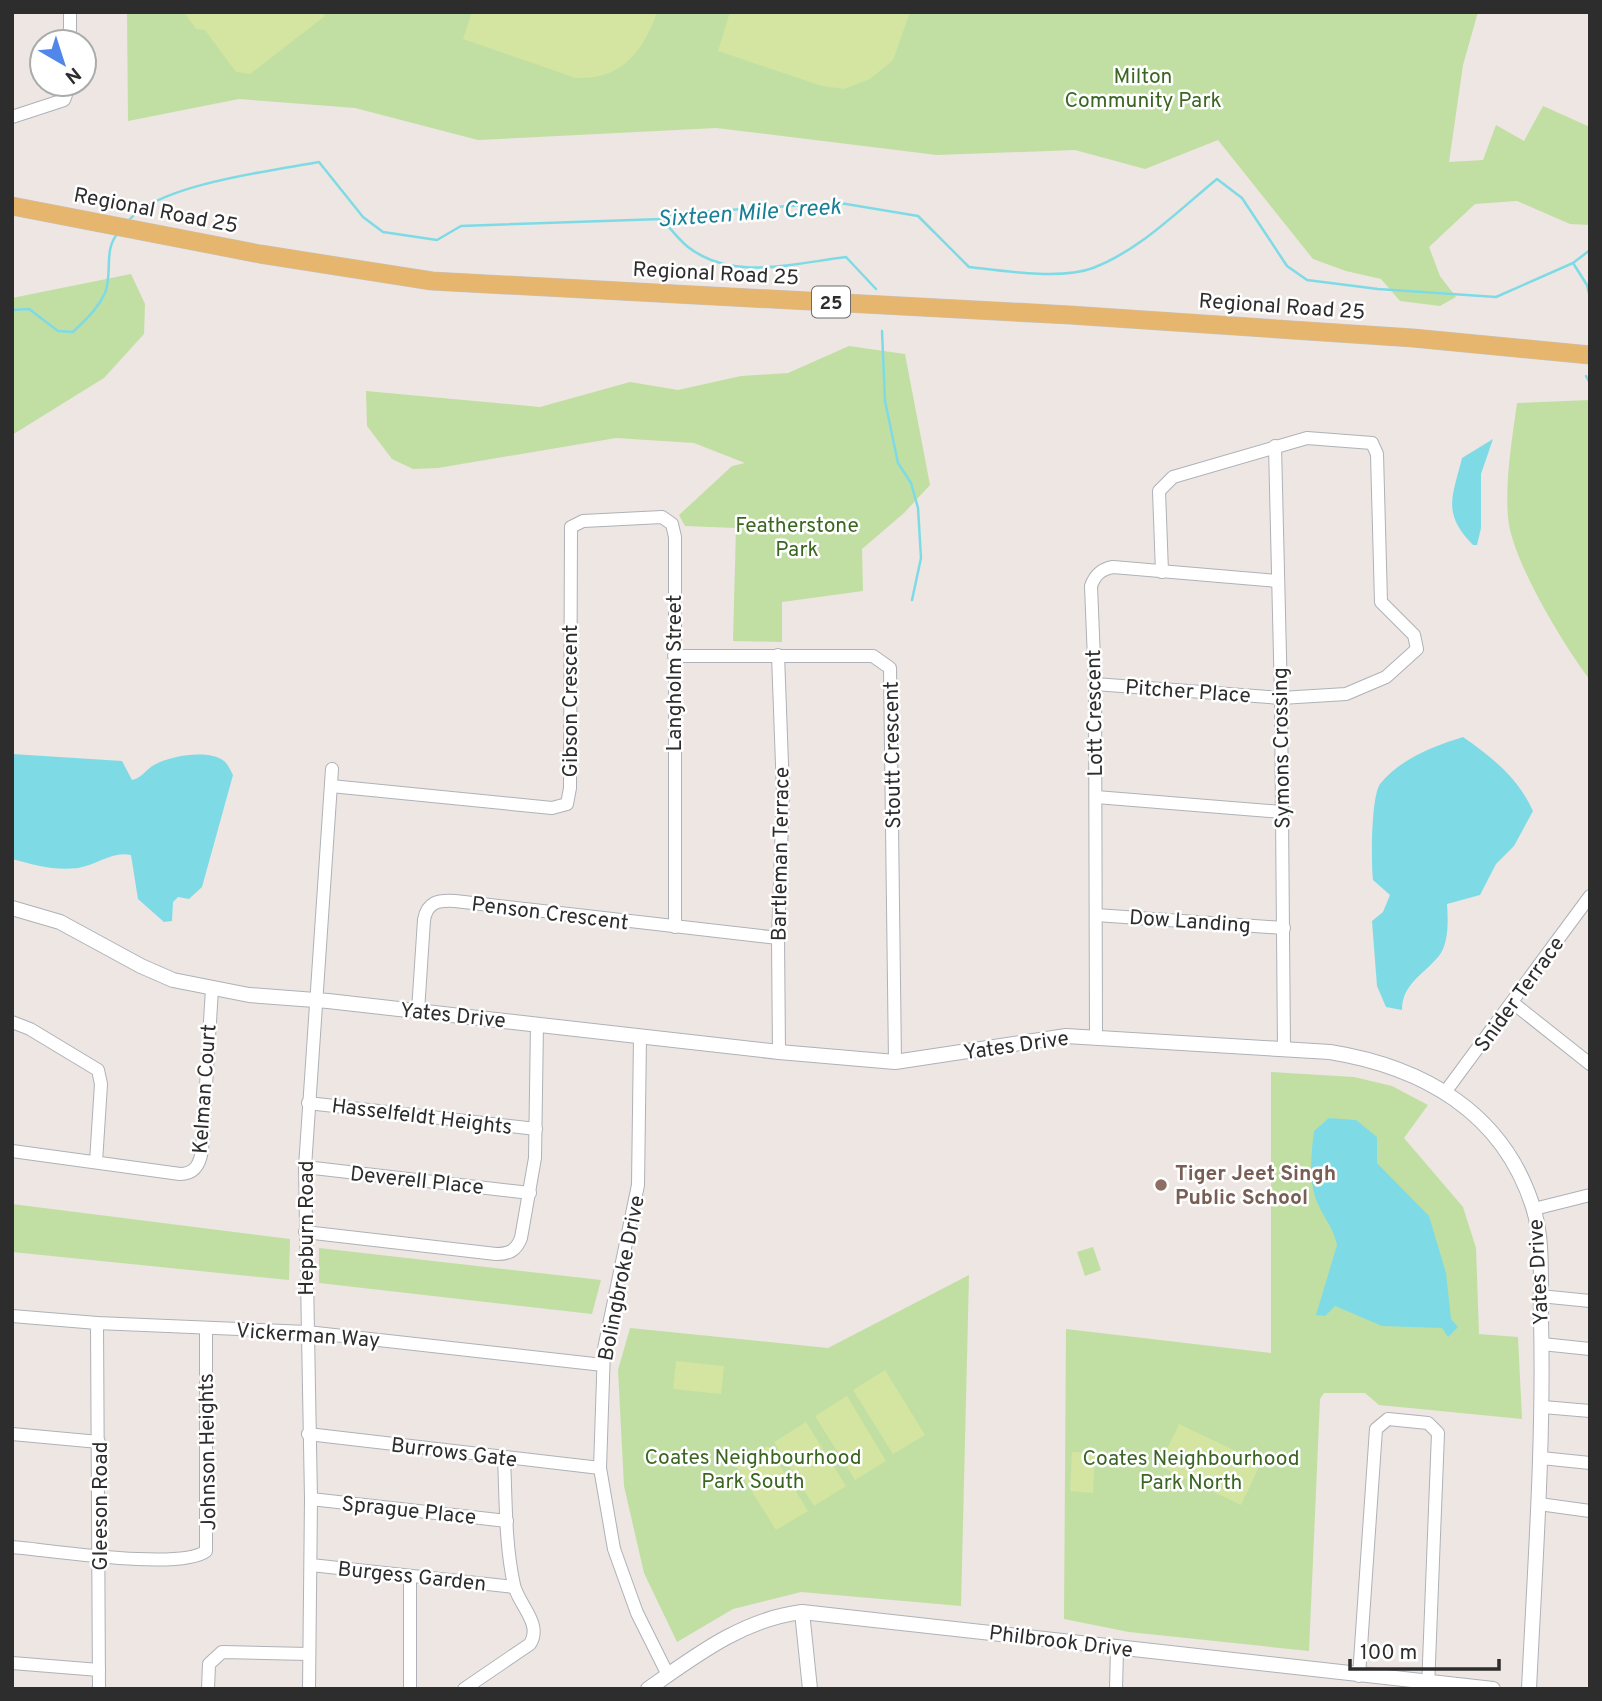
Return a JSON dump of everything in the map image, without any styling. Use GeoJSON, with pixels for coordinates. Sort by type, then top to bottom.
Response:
{"type":"FeatureCollection","features":[{"type":"Feature","properties":{"kind":"main road","name":"Regional Road 25"},"geometry":{"type":"LineString","coordinates":[[12,206],[145,232],[432,281],[1125,318],[1413,338],[1585,355]]}},
{"type":"Feature","properties":{"kind":"street"},"geometry":{"type":"LineString","coordinates":[[12,117],[65,98]]}},
{"type":"Feature","properties":{"kind":"street","name":"Pitcher Place"},"geometry":{"type":"LineString","coordinates":[[1095,684],[1281,698],[1346,694],[1386,677],[1412,656],[1418,642],[1381,602],[1377,454],[1374,444],[1307,438],[1275,446]]}},
{"type":"Feature","properties":{"kind":"street"},"geometry":{"type":"LineString","coordinates":[[1162,572],[1161,486],[1182,473],[1275,446]]}},
{"type":"Feature","properties":{"kind":"street","name":"Symons Crossing"},"geometry":{"type":"LineString","coordinates":[[1275,446],[1281,698],[1283,1049]]}},
{"type":"Feature","properties":{"kind":"street","name":"Langholm Street"},"geometry":{"type":"LineString","coordinates":[[571,527],[583,521],[655,517],[662,517],[672,524],[675,537],[674,927]]}},
{"type":"Feature","properties":{"kind":"street","name":"Gibson Crescent"},"geometry":{"type":"LineString","coordinates":[[331,786],[552,808],[567,804],[570,788],[571,527]]}},
{"type":"Feature","properties":{"kind":"street","name":"Lott Crescent"},"geometry":{"type":"LineString","coordinates":[[1096,1036],[1095,684],[1091,586],[1094,578],[1105,568],[1113,567],[1277,581]]}},
{"type":"Feature","properties":{"kind":"street","name":"Bartleman Terrace"},"geometry":{"type":"LineString","coordinates":[[778,655],[783,792],[778,938],[779,1052]]}},
{"type":"Feature","properties":{"kind":"street","name":"Stoutt Crescent"},"geometry":{"type":"LineString","coordinates":[[674,656],[873,656],[886,663],[892,675],[895,1062]]}},
{"type":"Feature","properties":{"kind":"street","name":"Hepburn Road"},"geometry":{"type":"LineString","coordinates":[[309,1689],[311,1499],[305,1167],[332,769]]}},
{"type":"Feature","properties":{"kind":"street"},"geometry":{"type":"LineString","coordinates":[[1096,797],[1282,812]]}},
{"type":"Feature","properties":{"kind":"street","name":"Snider Terrace"},"geometry":{"type":"LineString","coordinates":[[1446,1091],[1590,896]]}},
{"type":"Feature","properties":{"kind":"street","name":"Penson Crescent"},"geometry":{"type":"LineString","coordinates":[[418,1011],[424,920],[429,906],[435,902],[778,938]]}},
{"type":"Feature","properties":{"kind":"street","name":"Yates Drive"},"geometry":{"type":"LineString","coordinates":[[12,908],[60,922],[155,973],[212,989],[779,1052],[895,1062],[921,1060],[1039,1038],[1096,1036],[1283,1049],[1363,1058],[1412,1073],[1446,1091],[1495,1137],[1534,1209],[1542,1270],[1540,1297],[1543,1407],[1529,1689]]}},
{"type":"Feature","properties":{"kind":"street","name":"Dow Landing"},"geometry":{"type":"LineString","coordinates":[[1096,915],[1284,928]]}},
{"type":"Feature","properties":{"kind":"street","name":"Kelman Court"},"geometry":{"type":"LineString","coordinates":[[12,1151],[180,1174],[189,1173],[198,1166],[212,989]]}},
{"type":"Feature","properties":{"kind":"street"},"geometry":{"type":"LineString","coordinates":[[1513,1003],[1590,1064]]}},
{"type":"Feature","properties":{"kind":"street"},"geometry":{"type":"LineString","coordinates":[[12,1022],[30,1029],[98,1070],[101,1084],[96,1162]]}},
{"type":"Feature","properties":{"kind":"street"},"geometry":{"type":"LineString","coordinates":[[305,1232],[505,1254],[517,1247],[522,1238],[530,1193],[536,1129],[537,1024]]}},
{"type":"Feature","properties":{"kind":"street","name":"Bolingbroke Drive"},"geometry":{"type":"LineString","coordinates":[[640,1037],[638,1185],[606,1335],[600,1468],[614,1549],[637,1613],[668,1675]]}},
{"type":"Feature","properties":{"kind":"street","name":"Hasselfeldt Heights"},"geometry":{"type":"LineString","coordinates":[[308,1103],[536,1129]]}},
{"type":"Feature","properties":{"kind":"street","name":"Deverell Place"},"geometry":{"type":"LineString","coordinates":[[305,1167],[530,1193]]}},
{"type":"Feature","properties":{"kind":"street"},"geometry":{"type":"LineString","coordinates":[[1534,1209],[1590,1195]]}},
{"type":"Feature","properties":{"kind":"street"},"geometry":{"type":"LineString","coordinates":[[1540,1297],[1590,1301]]}},
{"type":"Feature","properties":{"kind":"street","name":"Vickerman Way"},"geometry":{"type":"LineString","coordinates":[[12,1316],[206,1329],[307,1332],[603,1365]]}},
{"type":"Feature","properties":{"kind":"street","name":"Gleeson Road"},"geometry":{"type":"LineString","coordinates":[[97,1323],[99,1689]]}},
{"type":"Feature","properties":{"kind":"street","name":"Johnson Heights"},"geometry":{"type":"LineString","coordinates":[[100,1555],[168,1559],[191,1558],[206,1551],[206,1329]]}},
{"type":"Feature","properties":{"kind":"street"},"geometry":{"type":"LineString","coordinates":[[1542,1344],[1590,1349]]}},
{"type":"Feature","properties":{"kind":"street"},"geometry":{"type":"LineString","coordinates":[[1543,1407],[1590,1411]]}},
{"type":"Feature","properties":{"kind":"street"},"geometry":{"type":"LineString","coordinates":[[1359,1676],[1376,1429],[1388,1419],[1428,1423],[1438,1433],[1428,1686]]}},
{"type":"Feature","properties":{"kind":"street"},"geometry":{"type":"LineString","coordinates":[[12,1434],[99,1442]]}},
{"type":"Feature","properties":{"kind":"street","name":"Burrows Gate"},"geometry":{"type":"LineString","coordinates":[[308,1434],[504,1459],[600,1468]]}},
{"type":"Feature","properties":{"kind":"street"},"geometry":{"type":"LineString","coordinates":[[1541,1458],[1590,1463]]}},
{"type":"Feature","properties":{"kind":"street"},"geometry":{"type":"LineString","coordinates":[[464,1689],[530,1644],[535,1636],[535,1628],[514,1587],[504,1459]]}},
{"type":"Feature","properties":{"kind":"street","name":"Sprague Place"},"geometry":{"type":"LineString","coordinates":[[311,1499],[507,1521]]}},
{"type":"Feature","properties":{"kind":"street"},"geometry":{"type":"LineString","coordinates":[[1539,1504],[1590,1511]]}},
{"type":"Feature","properties":{"kind":"street"},"geometry":{"type":"LineString","coordinates":[[12,1547],[100,1555]]}},
{"type":"Feature","properties":{"kind":"street","name":"Burgess Garden"},"geometry":{"type":"LineString","coordinates":[[311,1565],[514,1587]]}},
{"type":"Feature","properties":{"kind":"street"},"geometry":{"type":"LineString","coordinates":[[410,1577],[410,1689]]}},
{"type":"Feature","properties":{"kind":"street"},"geometry":{"type":"LineString","coordinates":[[802,1612],[810,1689]]}},
{"type":"Feature","properties":{"kind":"street","name":"Philbrook Drive"},"geometry":{"type":"LineString","coordinates":[[648,1689],[747,1627],[767,1619],[802,1612],[1068,1640],[1428,1686],[1493,1689]]}},
{"type":"Feature","properties":{"kind":"street"},"geometry":{"type":"LineString","coordinates":[[1116,1689],[1117,1648]]}},
{"type":"Feature","properties":{"kind":"street"},"geometry":{"type":"LineString","coordinates":[[208,1689],[209,1664],[222,1653],[308,1654]]}},
{"type":"Feature","properties":{"kind":"street"},"geometry":{"type":"LineString","coordinates":[[12,1663],[99,1670]]}},
{"type":"Feature","properties":{"kind":"green space","name":"Milton Community Park"},"geometry":{"type":"Polygon","coordinates":[[[127,12],[1478,12],[1463,65],[1449,162],[1483,160],[1496,125],[1524,141],[1543,106],[1590,127],[1590,225],[1570,224],[1517,201],[1475,204],[1429,247],[1440,276],[1456,297],[1440,306],[1400,301],[1381,279],[1346,271],[1313,259],[1218,140],[1145,169],[1075,150],[937,155],[716,128],[478,140],[355,108],[239,99],[128,121],[127,12]]]}},
{"type":"Feature","properties":{"kind":"green space"},"geometry":{"type":"Polygon","coordinates":[[[184,12],[322,12],[325,16],[250,74],[236,72],[205,30],[196,29],[184,12]]]}},
{"type":"Feature","properties":{"kind":"green space"},"geometry":{"type":"Polygon","coordinates":[[[472,12],[657,12],[645,39],[628,61],[606,74],[576,78],[463,39],[472,12]]]}},
{"type":"Feature","properties":{"kind":"green space"},"geometry":{"type":"Polygon","coordinates":[[[730,12],[910,12],[893,60],[870,79],[844,89],[822,86],[718,51],[730,12]]]}},
{"type":"Feature","properties":{"kind":"green space"},"geometry":{"type":"Polygon","coordinates":[[[131,274],[145,304],[144,334],[104,378],[12,435],[12,298],[131,274]]]}},
{"type":"Feature","properties":{"kind":"green space","name":"Featherstone Park"},"geometry":{"type":"Polygon","coordinates":[[[849,346],[905,354],[930,485],[904,513],[862,549],[863,591],[782,602],[782,642],[733,641],[736,528],[685,526],[679,515],[732,466],[745,463],[694,443],[616,438],[438,468],[413,469],[392,459],[367,426],[366,391],[540,407],[630,382],[678,390],[741,376],[788,373],[849,346]]]}},
{"type":"Feature","properties":{"kind":"green space"},"geometry":{"type":"Polygon","coordinates":[[[1590,400],[1590,680],[1553,625],[1518,555],[1508,517],[1507,489],[1517,403],[1590,400]]]}},
{"type":"Feature","properties":{"kind":"green space","name":"Coates Neighbourhood Park North"},"geometry":{"type":"Polygon","coordinates":[[[1271,1072],[1354,1077],[1392,1086],[1428,1105],[1404,1138],[1463,1207],[1476,1248],[1479,1334],[1518,1337],[1522,1419],[1379,1405],[1365,1393],[1324,1393],[1320,1399],[1309,1651],[1129,1632],[1064,1619],[1066,1329],[1271,1353],[1271,1072]]]}},
{"type":"Feature","properties":{"kind":"green space"},"geometry":{"type":"Polygon","coordinates":[[[12,1204],[290,1239],[289,1280],[12,1252],[12,1204]]]}},
{"type":"Feature","properties":{"kind":"green space"},"geometry":{"type":"Polygon","coordinates":[[[1093,1247],[1101,1270],[1085,1276],[1077,1252],[1093,1247]]]}},
{"type":"Feature","properties":{"kind":"green space"},"geometry":{"type":"Polygon","coordinates":[[[319,1248],[601,1280],[592,1314],[319,1283],[319,1248]]]}},
{"type":"Feature","properties":{"kind":"green space","name":"Coates Neighbourhood Park South"},"geometry":{"type":"Polygon","coordinates":[[[969,1275],[961,1606],[801,1592],[733,1609],[677,1642],[644,1573],[624,1486],[618,1370],[630,1328],[828,1348],[969,1275]]]}},
{"type":"Feature","properties":{"kind":"green space"},"geometry":{"type":"Polygon","coordinates":[[[676,1361],[724,1366],[721,1394],[673,1389],[676,1361]]]}},
{"type":"Feature","properties":{"kind":"green space"},"geometry":{"type":"Polygon","coordinates":[[[885,1370],[925,1435],[893,1454],[853,1390],[885,1370]]]}},
{"type":"Feature","properties":{"kind":"green space"},"geometry":{"type":"Polygon","coordinates":[[[847,1396],[886,1461],[855,1480],[815,1416],[847,1396]]]}},
{"type":"Feature","properties":{"kind":"green space"},"geometry":{"type":"Polygon","coordinates":[[[806,1422],[846,1486],[814,1506],[774,1442],[806,1422]]]}},
{"type":"Feature","properties":{"kind":"green space","name":"Coates Neighbourhood Park North"},"geometry":{"type":"Polygon","coordinates":[[[1179,1424],[1261,1463],[1241,1505],[1159,1466],[1179,1424]]]}},
{"type":"Feature","properties":{"kind":"green space"},"geometry":{"type":"Polygon","coordinates":[[[768,1446],[808,1511],[776,1530],[736,1466],[768,1446]]]}},
{"type":"Feature","properties":{"kind":"green space"},"geometry":{"type":"Polygon","coordinates":[[[1072,1452],[1095,1453],[1093,1493],[1070,1491],[1072,1452]]]}},
{"type":"Feature","properties":{"kind":"water"},"geometry":{"type":"Polygon","coordinates":[[[1493,439],[1481,474],[1481,528],[1477,545],[1473,545],[1463,534],[1453,514],[1453,495],[1462,458],[1493,439]]]}},
{"type":"Feature","properties":{"kind":"water"},"geometry":{"type":"Polygon","coordinates":[[[1463,737],[1504,770],[1520,788],[1533,811],[1514,846],[1496,864],[1480,895],[1447,904],[1444,948],[1406,992],[1402,1010],[1386,1007],[1377,986],[1372,921],[1383,912],[1390,895],[1373,880],[1372,830],[1377,791],[1380,784],[1397,767],[1429,749],[1463,737]]]}},
{"type":"Feature","properties":{"kind":"water"},"geometry":{"type":"Polygon","coordinates":[[[12,754],[122,761],[132,780],[154,765],[169,759],[209,755],[224,761],[233,775],[202,887],[189,899],[178,897],[173,902],[172,921],[164,922],[138,899],[131,855],[117,855],[69,869],[45,867],[12,859],[12,754]]]}},
{"type":"Feature","properties":{"kind":"water"},"geometry":{"type":"Polygon","coordinates":[[[1329,1118],[1356,1120],[1377,1137],[1377,1163],[1429,1216],[1446,1273],[1451,1319],[1458,1327],[1448,1337],[1442,1328],[1382,1326],[1335,1306],[1325,1316],[1316,1315],[1337,1245],[1318,1204],[1312,1177],[1314,1131],[1329,1118]]]}},
{"type":"Feature","properties":{"kind":"waterway","name":"Sixteen Mile Creek"},"geometry":{"type":"LineString","coordinates":[[129,220],[144,208],[190,188],[319,162],[363,217],[383,232],[437,240],[461,226],[662,219],[679,213],[840,203],[918,216],[969,267],[1049,274],[1080,272],[1127,251],[1217,179],[1242,198],[1287,266],[1307,280],[1378,289],[1496,297],[1573,263],[1590,250]]}},
{"type":"Feature","properties":{"kind":"waterway"},"geometry":{"type":"LineString","coordinates":[[662,219],[688,247],[706,258],[724,264],[744,267],[785,266],[846,257],[876,289]]}},
{"type":"Feature","properties":{"kind":"waterway","name":"Sixteen Mile Creek"},"geometry":{"type":"LineString","coordinates":[[12,310],[29,309],[58,331],[73,332],[95,309],[105,293],[109,254],[118,233]]}},
{"type":"Feature","properties":{"kind":"waterway"},"geometry":{"type":"LineString","coordinates":[[1573,263],[1587,285],[1590,297]]}},
{"type":"Feature","properties":{"kind":"waterway"},"geometry":{"type":"LineString","coordinates":[[882,331],[885,401],[898,463],[911,483],[918,508],[921,558],[912,600]]}},
{"type":"Feature","properties":{"kind":"waterway"},"geometry":{"type":"LineString","coordinates":[[1586,376],[1590,383]]}},
{"type":"Feature","properties":{"kind":"place","name":"Tiger Jeet Singh Public School"},"geometry":{"type":"Point","coordinates":[1161,1185]}}]}
